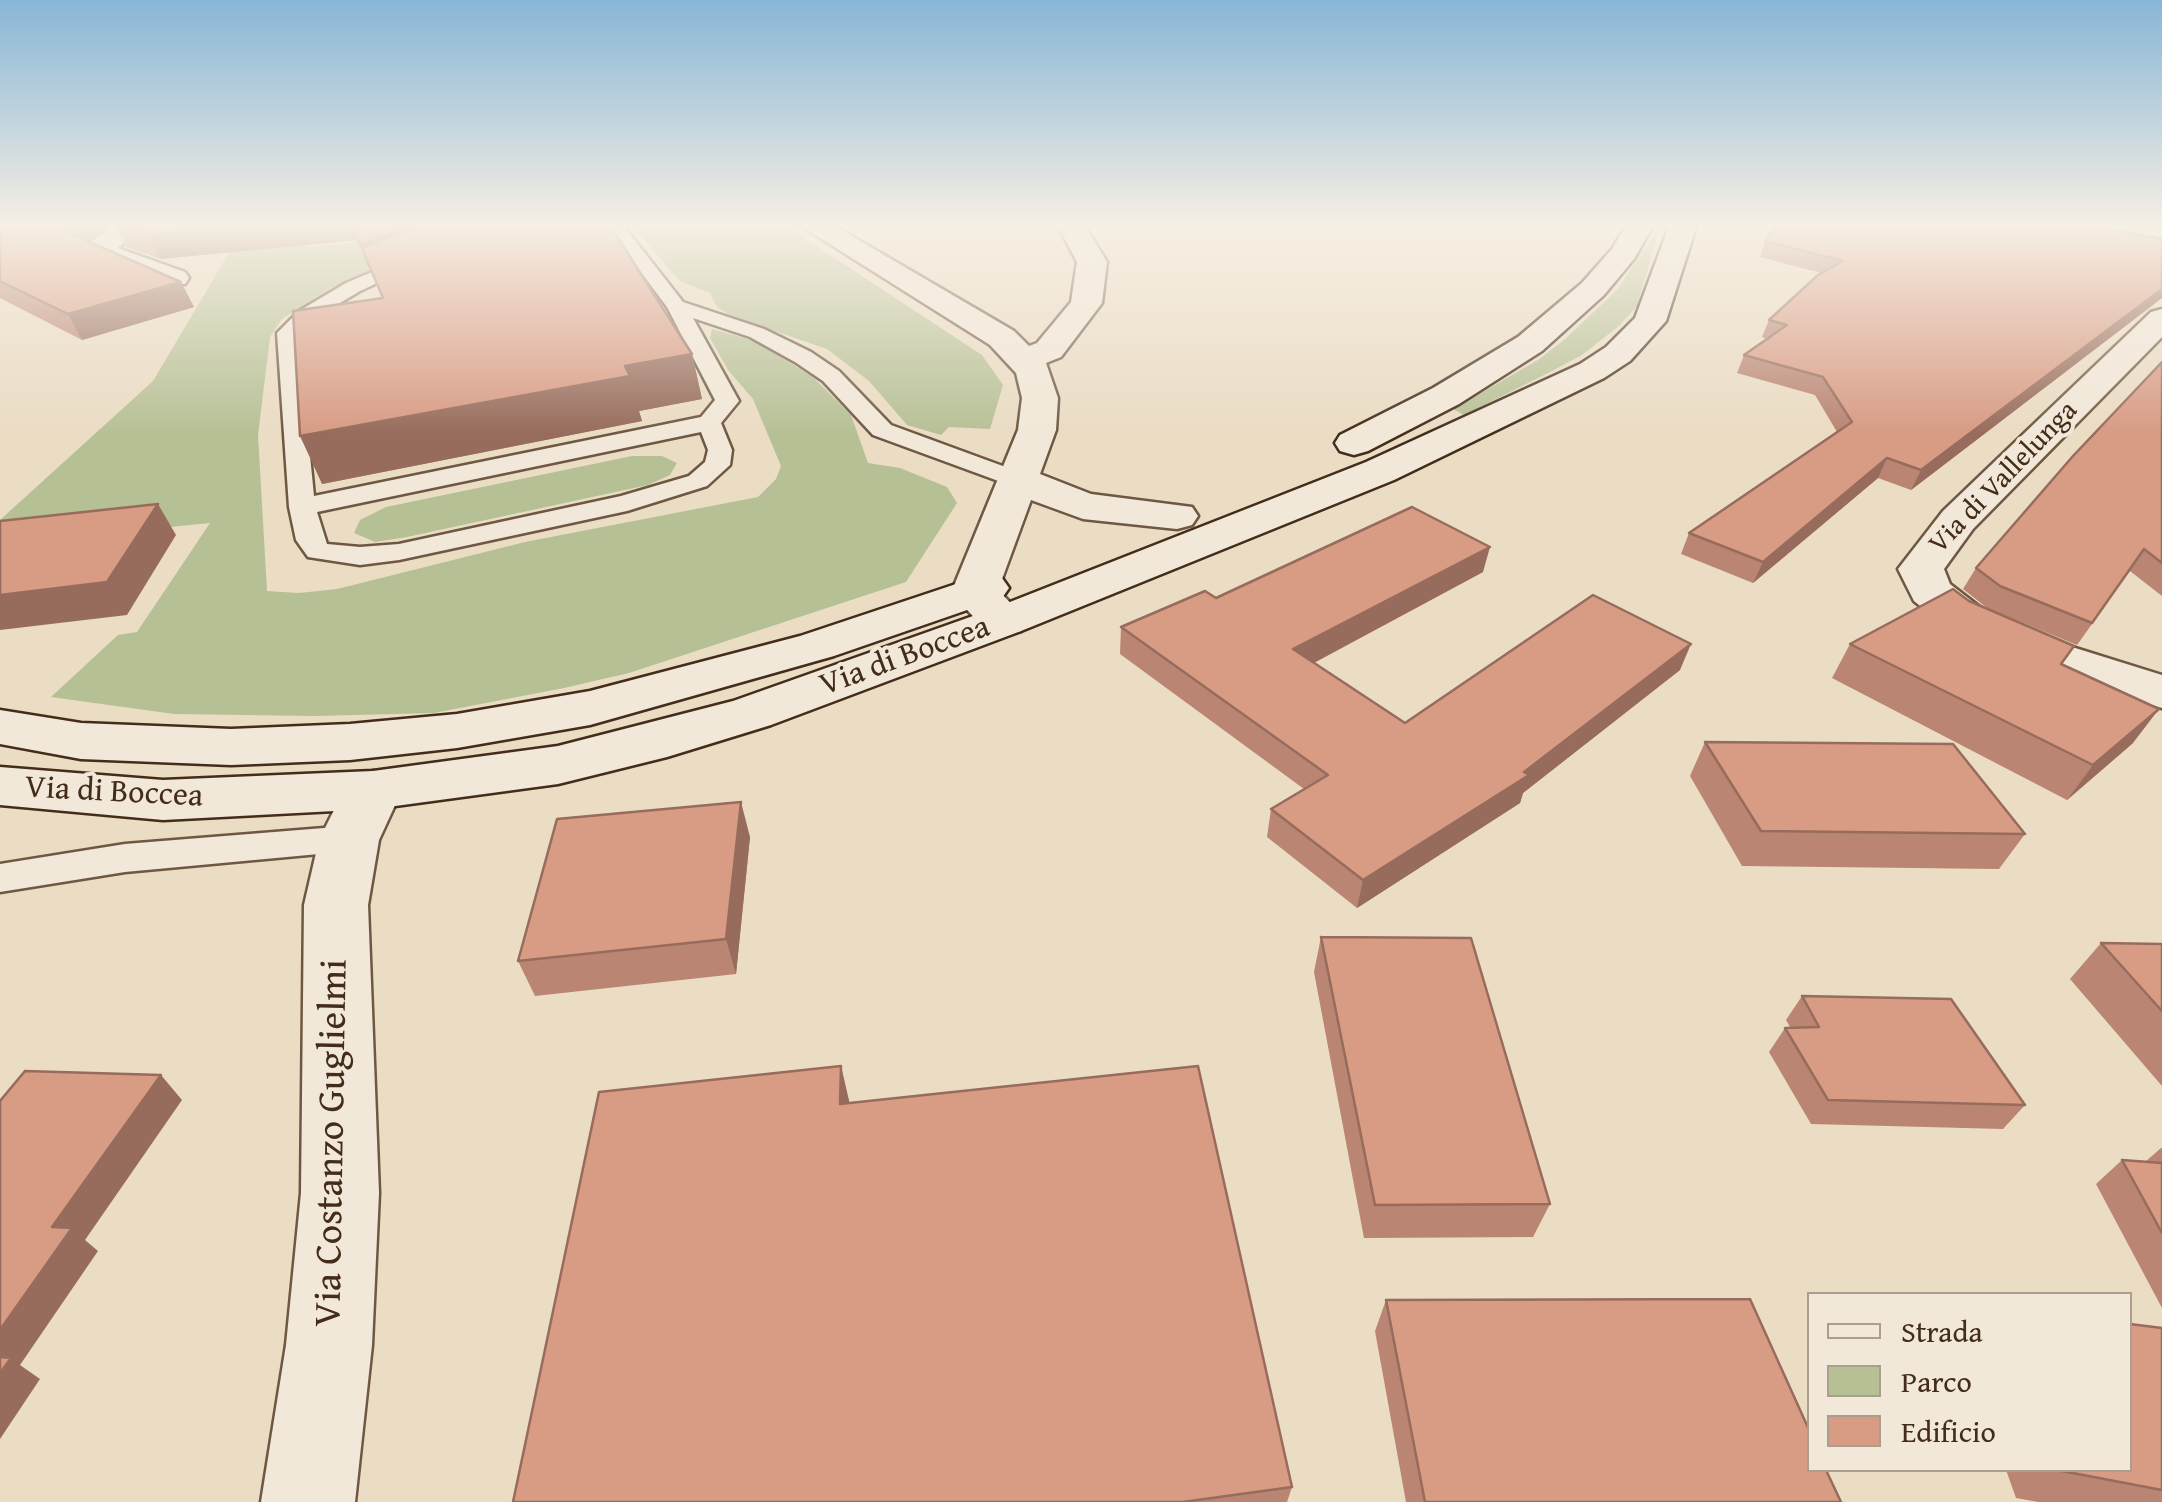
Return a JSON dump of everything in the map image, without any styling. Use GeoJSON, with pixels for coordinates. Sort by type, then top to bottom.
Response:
{"type":"FeatureCollection","features":[{"type":"Feature","properties":{"kind":"main road"},"geometry":{"type":"LineString","coordinates":[[929,294],[992,332],[1026,359],[1035,376],[1040,408],[989,607]]}},
{"type":"Feature","properties":{"kind":"main road"},"geometry":{"type":"LineString","coordinates":[[1026,359],[1049,350],[1086,303],[1087,294]]}},
{"type":"Feature","properties":{"kind":"main road","name":"Via di Boccea"},"geometry":{"type":"LineString","coordinates":[[0,786],[361,815],[500,774],[648,744],[817,690],[1177,516],[1320,458],[1482,376],[1530,344],[1587,294]]}},
{"type":"Feature","properties":{"kind":"main road","name":"Via di Boccea"},"geometry":{"type":"LineString","coordinates":[[0,727],[97,742],[232,747],[350,742],[457,731],[551,716],[685,685],[817,646],[989,607],[1380,471],[1618,354],[1650,321],[1659,294]]}},
{"type":"Feature","properties":{"kind":"main road","name":"Via di Vallelunga"},"geometry":{"type":"LineString","coordinates":[[2162,318],[1958,520],[1920,569],[1930,592],[1968,621],[2034,651],[2162,692]]}},
{"type":"Feature","properties":{"kind":"main road"},"geometry":{"type":"LineString","coordinates":[[1021,481],[1084,506],[1177,516]]}},
{"type":"Feature","properties":{"kind":"main road","name":"Via Costanzo Guglielmi"},"geometry":{"type":"LineString","coordinates":[[308,1502],[329,1345],[340,1193],[336,904],[361,815]]}},
{"type":"Feature","properties":{"kind":"lane"},"geometry":{"type":"LineString","coordinates":[[342,294],[306,315],[287,333],[302,506],[310,540],[318,551],[360,556],[399,552],[627,503],[698,481],[717,465],[720,450],[709,422]]}},
{"type":"Feature","properties":{"kind":"lane"},"geometry":{"type":"LineString","coordinates":[[302,506],[709,422],[726,402],[667,294]]}},
{"type":"Feature","properties":{"kind":"lane"},"geometry":{"type":"LineString","coordinates":[[676,306],[757,333],[804,357],[830,376],[882,430],[1021,481]]}},
{"type":"Feature","properties":{"kind":"lane"},"geometry":{"type":"LineString","coordinates":[[0,878],[361,815]]}},
{"type":"Feature","properties":{"kind":"green space"},"geometry":{"type":"Polygon","coordinates":[[[204,294],[321,294],[282,319],[270,337],[258,435],[267,591],[337,589],[525,542],[758,497],[776,479],[781,466],[753,399],[728,370],[710,338],[712,329],[755,341],[813,377],[851,415],[868,463],[900,468],[947,487],[957,503],[906,582],[629,673],[564,688],[434,713],[314,716],[174,714],[51,697],[118,635],[137,632],[210,523],[0,544],[0,520],[153,381],[204,294]]]}},
{"type":"Feature","properties":{"kind":"green space"},"geometry":{"type":"Polygon","coordinates":[[[711,294],[889,294],[982,355],[1003,385],[990,429],[949,427],[941,435],[907,425],[869,381],[827,349],[731,316],[717,307],[711,294]]]}},
{"type":"Feature","properties":{"kind":"green space"},"geometry":{"type":"Polygon","coordinates":[[[1613,294],[1640,294],[1637,306],[1619,326],[1582,355],[1464,415],[1453,409],[1538,360],[1613,294]]]}},
{"type":"Feature","properties":{"kind":"green space"},"geometry":{"type":"Polygon","coordinates":[[[632,456],[662,456],[677,463],[670,475],[648,485],[407,537],[375,542],[354,533],[360,520],[386,507],[632,456]]]}},
{"type":"Feature","properties":{"kind":"building"},"geometry":{"type":"Polygon","coordinates":[[[27,294],[138,294],[68,314],[27,294]]]}},
{"type":"Feature","properties":{"kind":"building"},"geometry":{"type":"Polygon","coordinates":[[[381,294],[654,294],[692,354],[625,366],[630,376],[300,436],[293,311],[383,298],[381,294]]]}},
{"type":"Feature","properties":{"kind":"building"},"geometry":{"type":"Polygon","coordinates":[[[1797,294],[2155,294],[1921,470],[1887,458],[1763,562],[1689,533],[1852,422],[1823,377],[1744,355],[1787,325],[1769,320],[1797,294]]]}},
{"type":"Feature","properties":{"kind":"building"},"geometry":{"type":"Polygon","coordinates":[[[2162,362],[2162,563],[2144,549],[2092,623],[2000,586],[1976,568],[2073,456],[2162,362]]]}},
{"type":"Feature","properties":{"kind":"building"},"geometry":{"type":"Polygon","coordinates":[[[158,504],[107,582],[0,595],[0,521],[158,504]]]}},
{"type":"Feature","properties":{"kind":"building"},"geometry":{"type":"Polygon","coordinates":[[[1412,507],[1490,547],[1293,649],[1405,723],[1593,595],[1691,644],[1524,772],[1529,775],[1363,880],[1271,809],[1328,775],[1121,627],[1205,591],[1216,598],[1412,507]]]}},
{"type":"Feature","properties":{"kind":"building"},"geometry":{"type":"Polygon","coordinates":[[[1953,589],[1969,601],[2074,646],[2061,664],[2159,709],[2093,765],[1850,644],[1953,589]]]}},
{"type":"Feature","properties":{"kind":"building"},"geometry":{"type":"Polygon","coordinates":[[[1705,742],[1953,744],[2025,834],[1761,831],[1705,742]]]}},
{"type":"Feature","properties":{"kind":"building"},"geometry":{"type":"Polygon","coordinates":[[[741,802],[726,939],[518,961],[557,819],[741,802]]]}},
{"type":"Feature","properties":{"kind":"building"},"geometry":{"type":"Polygon","coordinates":[[[1321,937],[1471,938],[1550,1204],[1375,1205],[1321,937]]]}},
{"type":"Feature","properties":{"kind":"building"},"geometry":{"type":"Polygon","coordinates":[[[2101,943],[2162,944],[2162,1011],[2101,943]]]}},
{"type":"Feature","properties":{"kind":"building"},"geometry":{"type":"Polygon","coordinates":[[[1802,996],[1951,999],[2025,1105],[1828,1100],[1785,1028],[1819,1027],[1802,996]]]}},
{"type":"Feature","properties":{"kind":"building"},"geometry":{"type":"Polygon","coordinates":[[[841,1066],[840,1104],[1198,1066],[1292,1487],[1183,1502],[513,1502],[599,1092],[841,1066]]]}},
{"type":"Feature","properties":{"kind":"building"},"geometry":{"type":"Polygon","coordinates":[[[25,1071],[161,1075],[52,1227],[72,1228],[0,1330],[0,1101],[25,1071]]]}},
{"type":"Feature","properties":{"kind":"building"},"geometry":{"type":"Polygon","coordinates":[[[2122,1160],[2162,1163],[2162,1233],[2122,1160]]]}},
{"type":"Feature","properties":{"kind":"building"},"geometry":{"type":"Polygon","coordinates":[[[1750,1299],[1807,1425],[1807,1472],[1827,1472],[1841,1502],[1425,1502],[1386,1300],[1750,1299]]]}},
{"type":"Feature","properties":{"kind":"building"},"geometry":{"type":"Polygon","coordinates":[[[2132,1324],[2162,1328],[2162,1490],[2068,1472],[2132,1472],[2132,1324]]]}},
{"type":"Feature","properties":{"kind":"building"},"geometry":{"type":"Polygon","coordinates":[[[0,1357],[11,1358],[0,1373],[0,1357]]]}}]}
